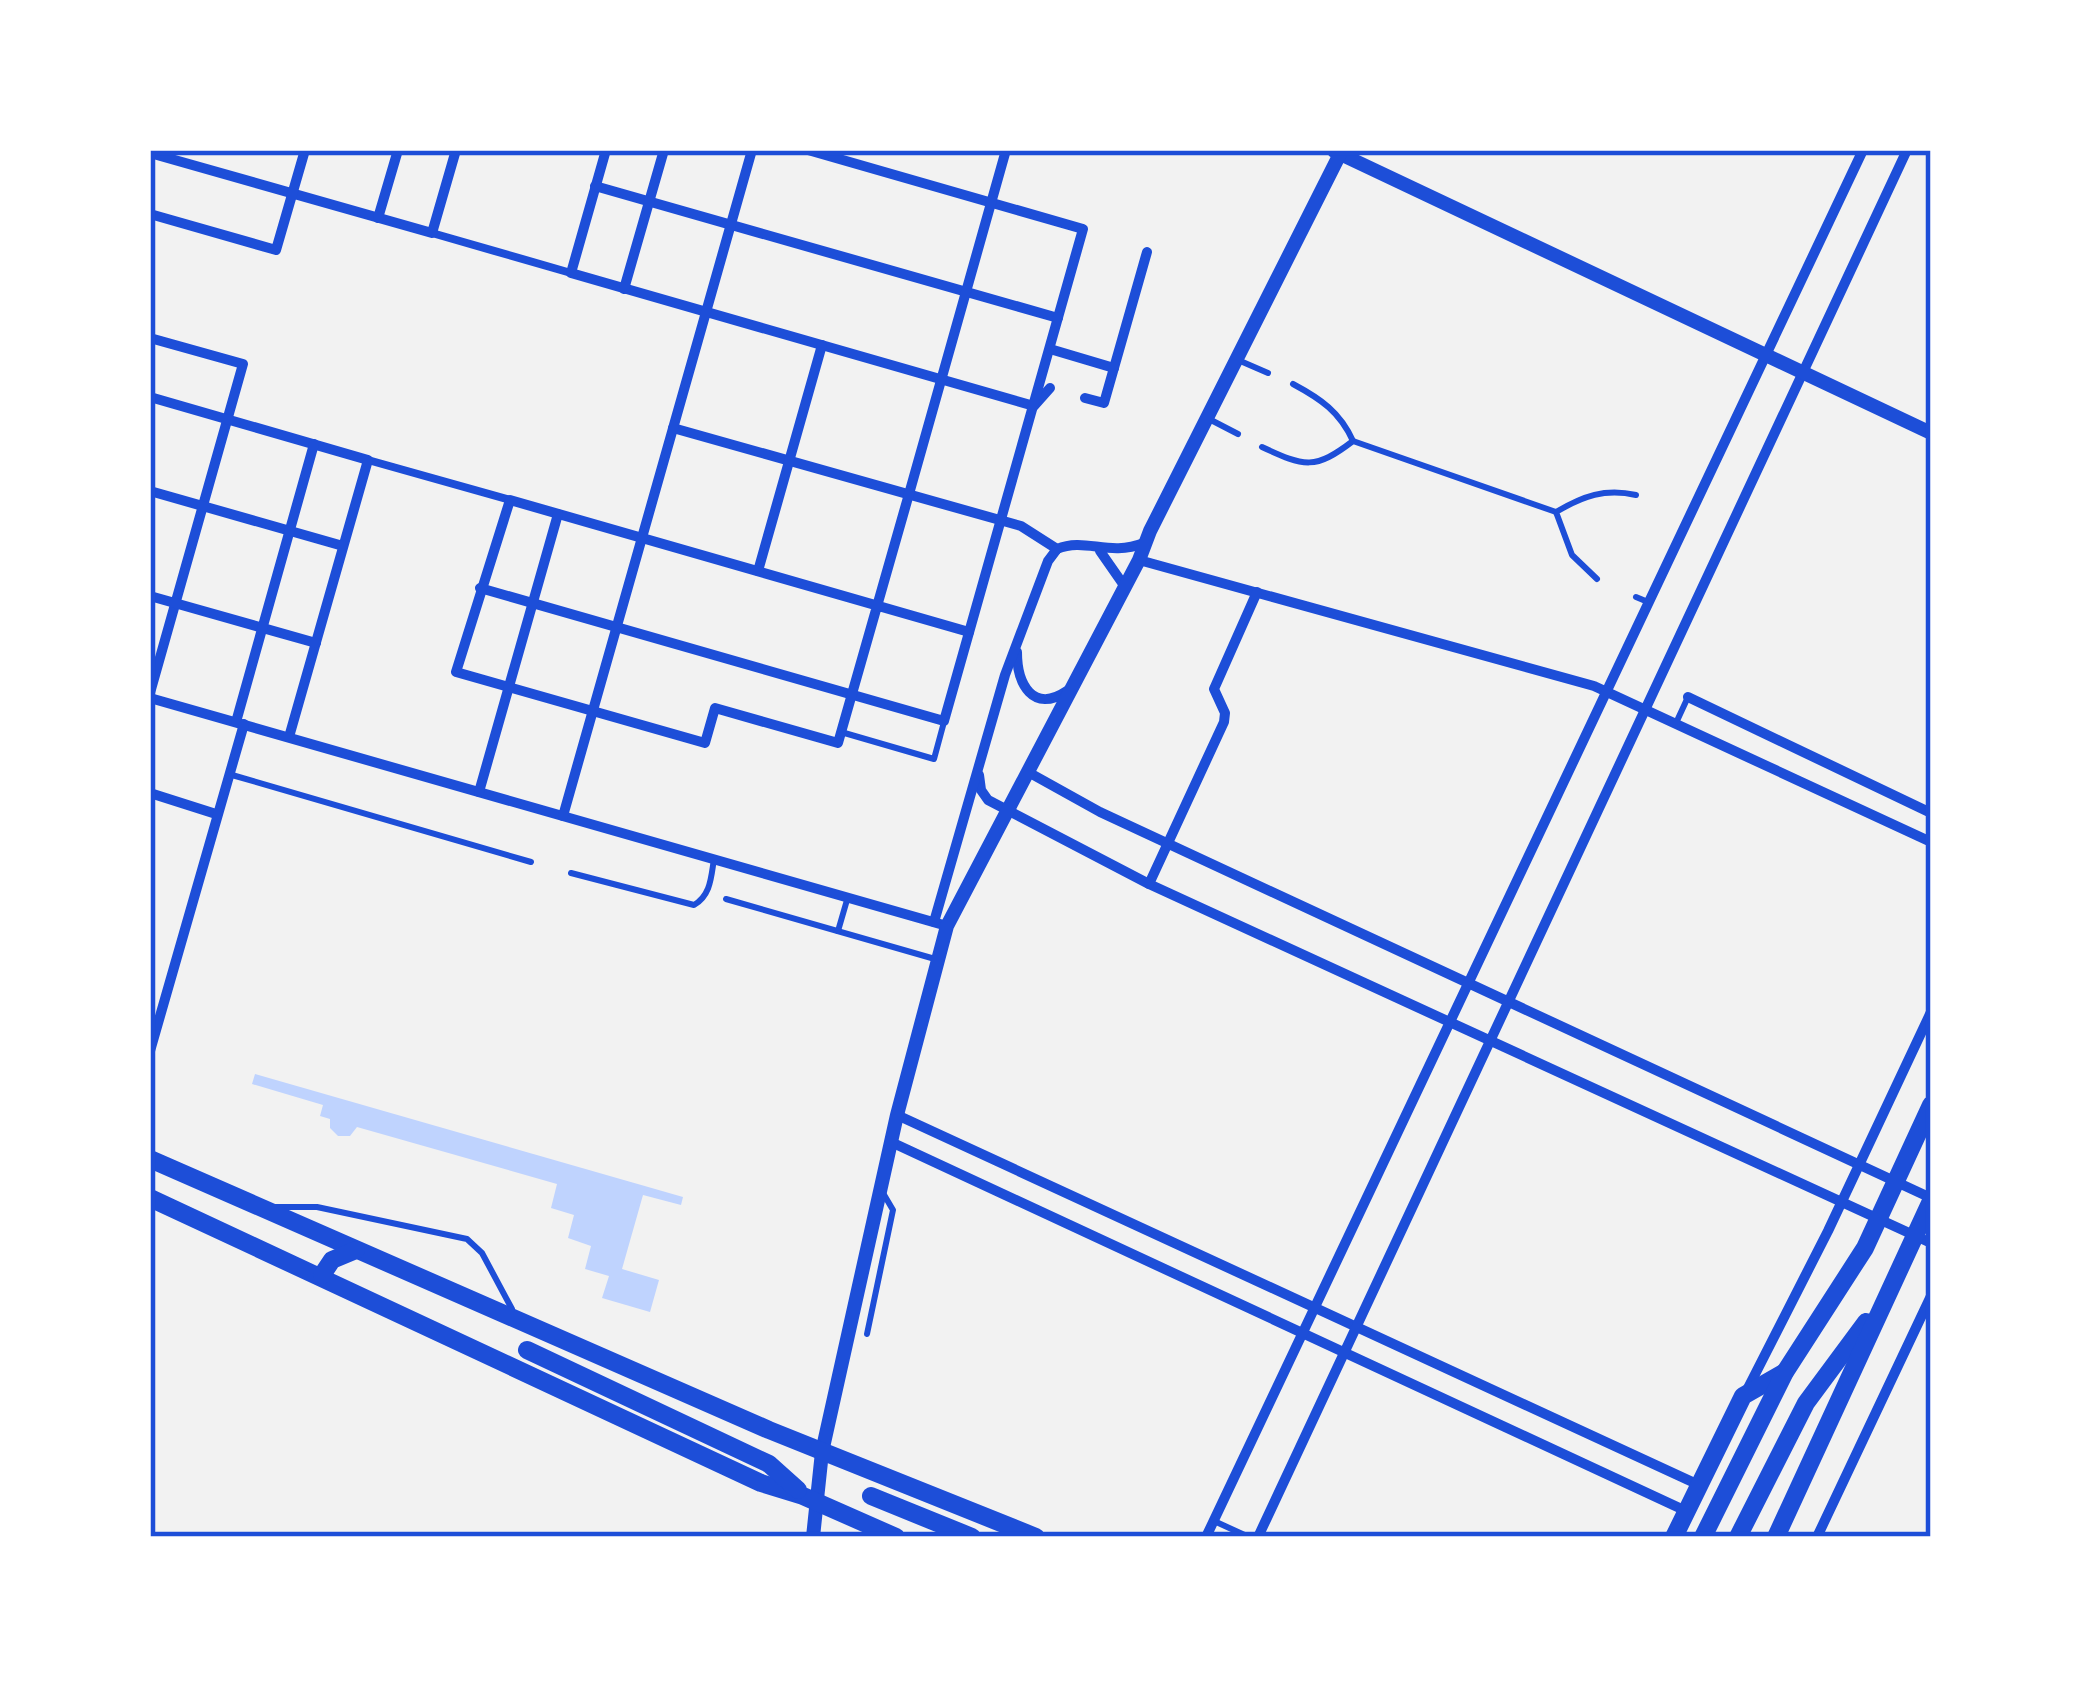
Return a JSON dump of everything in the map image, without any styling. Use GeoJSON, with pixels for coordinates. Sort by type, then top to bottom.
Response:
{"type":"FeatureCollection","features":[{"type":"Feature","properties":{"kind":"main road"},"geometry":{"type":"LineString","coordinates":[[1703,1537],[1785,1372],[1833,1301],[1878,1218],[1931,1106]]}},
{"type":"Feature","properties":{"kind":"main road"},"geometry":{"type":"LineString","coordinates":[[150,1159],[822,1452],[1036,1537]]}},
{"type":"Feature","properties":{"kind":"main road"},"geometry":{"type":"LineString","coordinates":[[150,1198],[761,1483],[893,1536]]}},
{"type":"Feature","properties":{"kind":"main road"},"geometry":{"type":"LineString","coordinates":[[1738,1537],[1806,1403],[1923,1239],[1931,1200]]}},
{"type":"Feature","properties":{"kind":"main road"},"geometry":{"type":"LineString","coordinates":[[322,1275],[332,1260],[356,1250]]}},
{"type":"Feature","properties":{"kind":"main road"},"geometry":{"type":"LineString","coordinates":[[1776,1537],[1887,1294]]}},
{"type":"Feature","properties":{"kind":"main road"},"geometry":{"type":"LineString","coordinates":[[526,1350],[770,1464],[811,1500]]}},
{"type":"Feature","properties":{"kind":"main road"},"geometry":{"type":"LineString","coordinates":[[1674,1537],[1743,1396],[1785,1372]]}},
{"type":"Feature","properties":{"kind":"main road"},"geometry":{"type":"LineString","coordinates":[[871,1496],[972,1537]]}},
{"type":"Feature","properties":{"kind":"street"},"geometry":{"type":"LineString","coordinates":[[150,214],[276,250],[305,150]]}},
{"type":"Feature","properties":{"kind":"street"},"geometry":{"type":"LineString","coordinates":[[378,218],[398,150]]}},
{"type":"Feature","properties":{"kind":"street"},"geometry":{"type":"LineString","coordinates":[[432,233],[456,150]]}},
{"type":"Feature","properties":{"kind":"street"},"geometry":{"type":"LineString","coordinates":[[571,273],[606,150]]}},
{"type":"Feature","properties":{"kind":"street"},"geometry":{"type":"LineString","coordinates":[[624,289],[664,150]]}},
{"type":"Feature","properties":{"kind":"street"},"geometry":{"type":"LineString","coordinates":[[563,816],[752,150]]}},
{"type":"Feature","properties":{"kind":"street"},"geometry":{"type":"LineString","coordinates":[[480,588],[944,721],[1083,229],[808,150]]}},
{"type":"Feature","properties":{"kind":"street"},"geometry":{"type":"LineString","coordinates":[[510,500],[456,672],[705,743],[715,708],[839,738],[1006,150]]}},
{"type":"Feature","properties":{"kind":"street"},"geometry":{"type":"LineString","coordinates":[[1206,1537],[1606,692],[1642,599],[1687,519],[1760,353],[1863,150]]}},
{"type":"Feature","properties":{"kind":"street"},"geometry":{"type":"LineString","coordinates":[[1253,1537],[1907,150]]}},
{"type":"Feature","properties":{"kind":"street"},"geometry":{"type":"LineString","coordinates":[[940,924],[1008,812],[1139,560],[1338,151],[1931,434]]}},
{"type":"Feature","properties":{"kind":"street"},"geometry":{"type":"LineString","coordinates":[[150,153],[1034,406]]}},
{"type":"Feature","properties":{"kind":"street"},"geometry":{"type":"LineString","coordinates":[[596,186],[1058,318]]}},
{"type":"Feature","properties":{"kind":"street"},"geometry":{"type":"LineString","coordinates":[[1085,398],[1104,403],[1147,252]]}},
{"type":"Feature","properties":{"kind":"street"},"geometry":{"type":"LineString","coordinates":[[150,338],[243,364],[150,695],[940,924]]}},
{"type":"Feature","properties":{"kind":"street"},"geometry":{"type":"LineString","coordinates":[[758,572],[822,345]]}},
{"type":"Feature","properties":{"kind":"street"},"geometry":{"type":"LineString","coordinates":[[1050,350],[1114,368]]}},
{"type":"Feature","properties":{"kind":"street"},"geometry":{"type":"LineString","coordinates":[[1034,406],[1049,388]]}},
{"type":"Feature","properties":{"kind":"street"},"geometry":{"type":"LineString","coordinates":[[150,398],[970,632]]}},
{"type":"Feature","properties":{"kind":"street"},"geometry":{"type":"LineString","coordinates":[[673,428],[1001,520],[1036,533],[1057,549]]}},
{"type":"Feature","properties":{"kind":"street"},"geometry":{"type":"LineString","coordinates":[[150,1051],[229,774],[262,628],[314,445]]}},
{"type":"Feature","properties":{"kind":"street"},"geometry":{"type":"LineString","coordinates":[[289,737],[368,460]]}},
{"type":"Feature","properties":{"kind":"street"},"geometry":{"type":"LineString","coordinates":[[150,491],[344,546]]}},
{"type":"Feature","properties":{"kind":"street"},"geometry":{"type":"LineString","coordinates":[[479,792],[558,514]]}},
{"type":"Feature","properties":{"kind":"street"},"geometry":{"type":"LineString","coordinates":[[813,1537],[811,1500],[880,1189],[938,960],[940,924],[1005,675],[1048,561],[1057,549],[1069,544],[1120,550],[1144,543]]}},
{"type":"Feature","properties":{"kind":"street"},"geometry":{"type":"LineString","coordinates":[[1098,549],[1123,584]]}},
{"type":"Feature","properties":{"kind":"street"},"geometry":{"type":"LineString","coordinates":[[1139,560],[1606,692],[1931,842]]}},
{"type":"Feature","properties":{"kind":"street"},"geometry":{"type":"LineString","coordinates":[[1149,884],[1224,722],[1214,689],[1257,592]]}},
{"type":"Feature","properties":{"kind":"street"},"geometry":{"type":"LineString","coordinates":[[150,596],[316,643]]}},
{"type":"Feature","properties":{"kind":"street"},"geometry":{"type":"LineString","coordinates":[[1017,649],[1017,674],[1035,699],[1049,700],[1067,691]]}},
{"type":"Feature","properties":{"kind":"street"},"geometry":{"type":"LineString","coordinates":[[1688,697],[1931,813]]}},
{"type":"Feature","properties":{"kind":"street"},"geometry":{"type":"LineString","coordinates":[[1028,772],[1167,843],[1931,1200]]}},
{"type":"Feature","properties":{"kind":"street"},"geometry":{"type":"LineString","coordinates":[[979,775],[988,800],[1149,884],[1923,1239]]}},
{"type":"Feature","properties":{"kind":"street"},"geometry":{"type":"LineString","coordinates":[[150,794],[216,814]]}},
{"type":"Feature","properties":{"kind":"street"},"geometry":{"type":"LineString","coordinates":[[1743,1396],[1842,1202],[1931,1012]]}},
{"type":"Feature","properties":{"kind":"street"},"geometry":{"type":"LineString","coordinates":[[897,1115],[1699,1485]]}},
{"type":"Feature","properties":{"kind":"street"},"geometry":{"type":"LineString","coordinates":[[891,1142],[1686,1511]]}},
{"type":"Feature","properties":{"kind":"street"},"geometry":{"type":"LineString","coordinates":[[1817,1537],[1931,1296]]}},
{"type":"Feature","properties":{"kind":"lane"},"geometry":{"type":"LineString","coordinates":[[1237,360],[1268,373]]}},
{"type":"Feature","properties":{"kind":"lane"},"geometry":{"type":"LineString","coordinates":[[1293,385],[1322,399],[1346,425],[1353,441],[1556,512],[1612,490],[1636,495]]}},
{"type":"Feature","properties":{"kind":"lane"},"geometry":{"type":"LineString","coordinates":[[1207,418],[1238,434]]}},
{"type":"Feature","properties":{"kind":"lane"},"geometry":{"type":"LineString","coordinates":[[1262,447],[1294,462],[1318,464],[1353,441]]}},
{"type":"Feature","properties":{"kind":"lane"},"geometry":{"type":"LineString","coordinates":[[1556,512],[1572,555],[1597,579]]}},
{"type":"Feature","properties":{"kind":"lane"},"geometry":{"type":"LineString","coordinates":[[1675,512],[1687,519]]}},
{"type":"Feature","properties":{"kind":"lane"},"geometry":{"type":"LineString","coordinates":[[1676,723],[1688,697]]}},
{"type":"Feature","properties":{"kind":"lane"},"geometry":{"type":"LineString","coordinates":[[839,738],[934,759],[944,721]]}},
{"type":"Feature","properties":{"kind":"lane"},"geometry":{"type":"LineString","coordinates":[[229,774],[531,862]]}},
{"type":"Feature","properties":{"kind":"lane"},"geometry":{"type":"LineString","coordinates":[[571,873],[694,905],[709,889],[714,859]]}},
{"type":"Feature","properties":{"kind":"lane"},"geometry":{"type":"LineString","coordinates":[[838,931],[848,897]]}},
{"type":"Feature","properties":{"kind":"lane"},"geometry":{"type":"LineString","coordinates":[[727,899],[938,960]]}},
{"type":"Feature","properties":{"kind":"lane"},"geometry":{"type":"LineString","coordinates":[[867,1334],[893,1210],[880,1189]]}},
{"type":"Feature","properties":{"kind":"lane"},"geometry":{"type":"LineString","coordinates":[[261,1208],[317,1208],[467,1239],[482,1253],[517,1318]]}},
{"type":"Feature","properties":{"kind":"lane"},"geometry":{"type":"LineString","coordinates":[[1214,1521],[1253,1537]]}},
{"type":"Feature","properties":{"kind":"water"},"geometry":{"type":"Polygon","coordinates":[[[255,1074],[683,1197],[681,1205],[643,1195],[622,1269],[659,1280],[650,1312],[602,1298],[609,1276],[585,1269],[591,1246],[568,1238],[574,1215],[551,1208],[557,1184],[357,1127],[350,1136],[338,1136],[330,1128],[330,1119],[320,1116],[323,1105],[252,1084],[255,1074]]]}}]}
